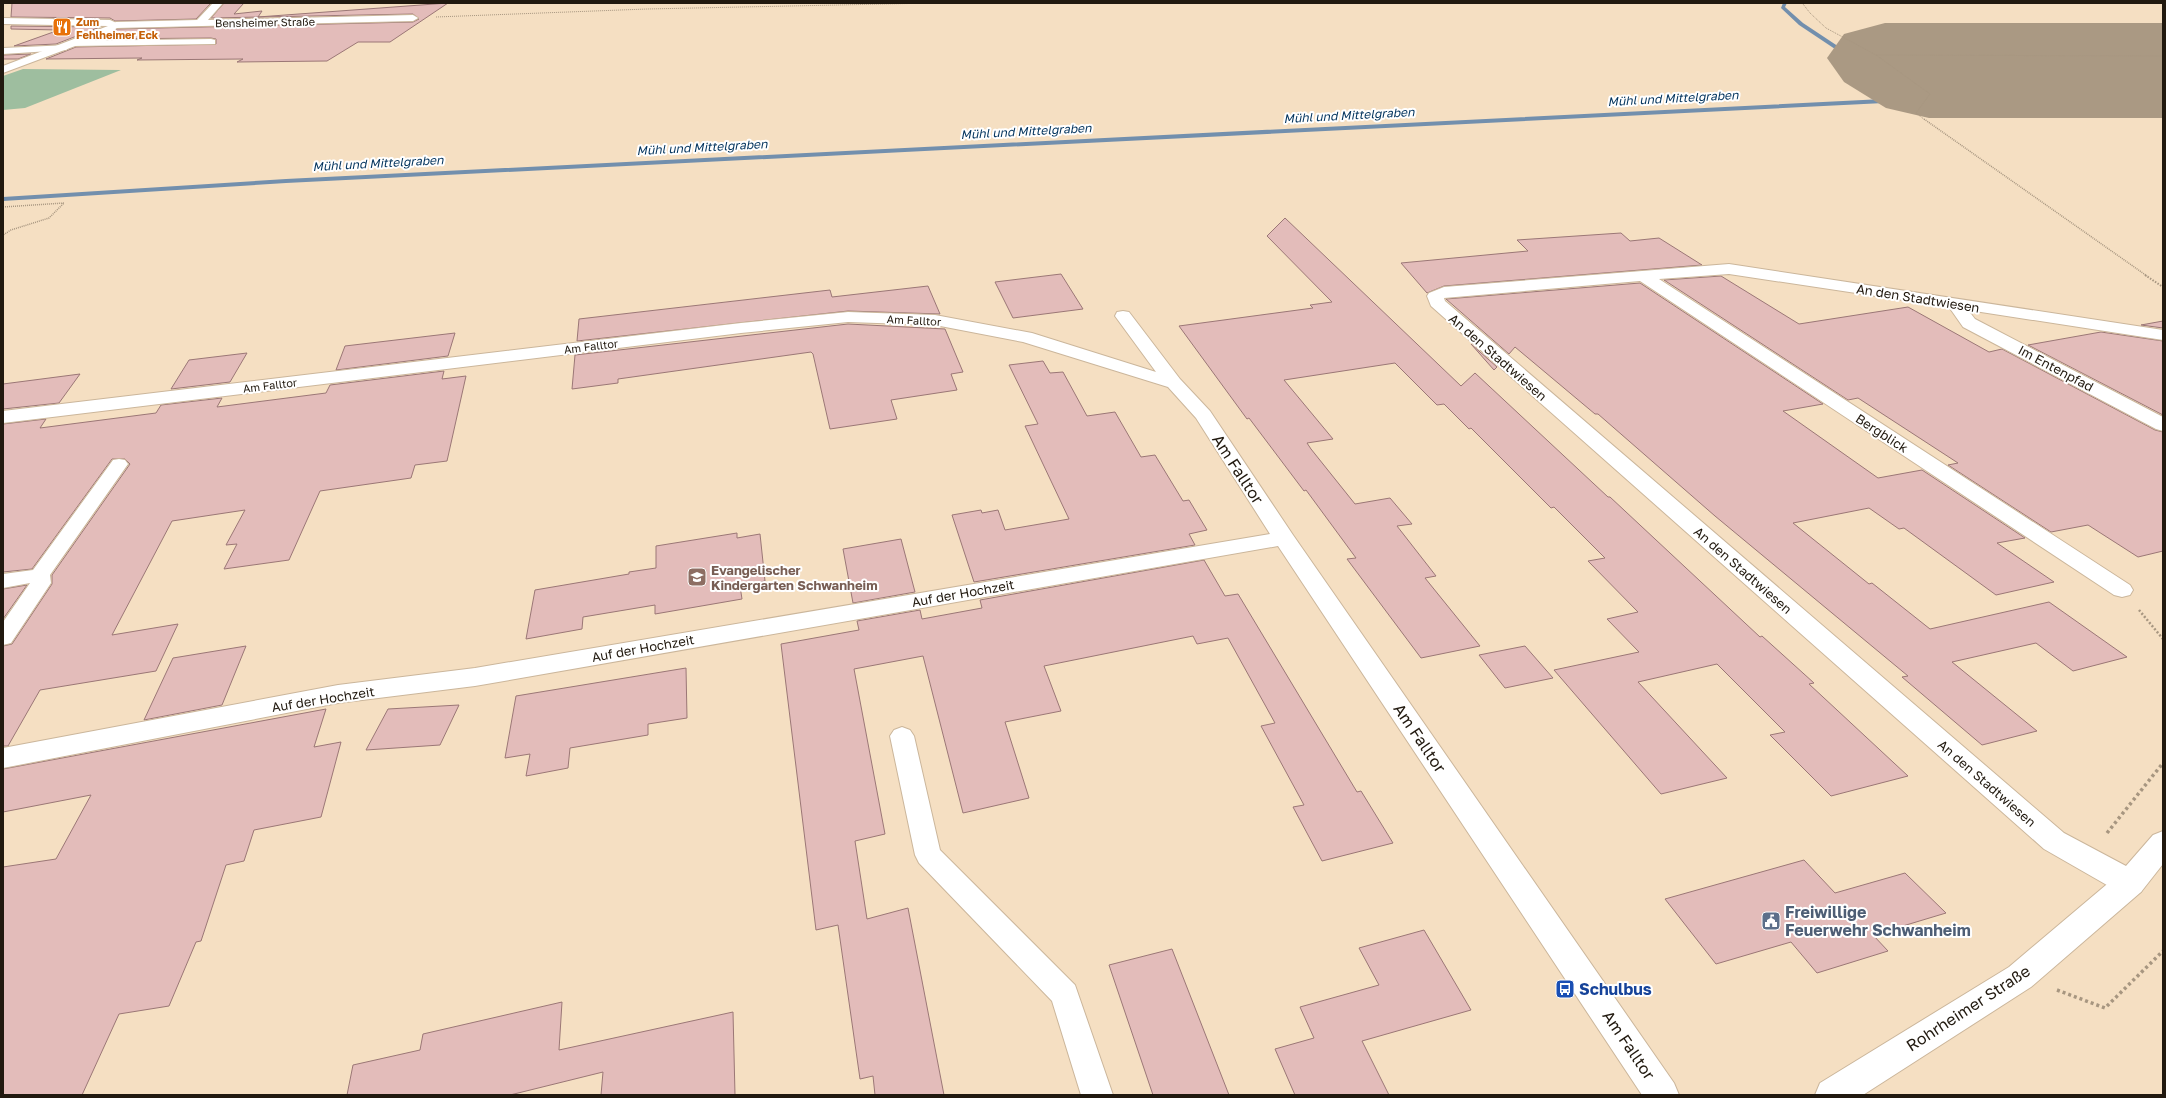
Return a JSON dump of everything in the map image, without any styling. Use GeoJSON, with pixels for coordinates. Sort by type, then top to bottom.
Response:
{"type":"FeatureCollection","features":[{"type":"Feature","properties":{"kind":"street"},"geometry":{"type":"LineString","coordinates":[[200,23],[218,3]]}},
{"type":"Feature","properties":{"kind":"street","name":"Bensheimer Straße"},"geometry":{"type":"LineString","coordinates":[[69,45],[96,36],[116,26],[413,18]]}},
{"type":"Feature","properties":{"kind":"street","name":"Bensheimer Straße"},"geometry":{"type":"LineString","coordinates":[[3,21],[110,23],[116,26]]}},
{"type":"Feature","properties":{"kind":"street"},"geometry":{"type":"LineString","coordinates":[[3,51],[69,45],[211,42]]}},
{"type":"Feature","properties":{"kind":"street"},"geometry":{"type":"LineString","coordinates":[[3,70],[69,45]]}},
{"type":"Feature","properties":{"kind":"street","name":"An den Stadtwiesen"},"geometry":{"type":"LineString","coordinates":[[2130,883],[2054,841],[1443,309],[1437,303],[1435,296],[1444,292],[1729,269],[2163,335]]}},
{"type":"Feature","properties":{"kind":"street","name":"Bergblick"},"geometry":{"type":"LineString","coordinates":[[1643,276],[2122,590]]}},
{"type":"Feature","properties":{"kind":"street","name":"Im Entenpfad"},"geometry":{"type":"LineString","coordinates":[[1955,304],[1969,323],[2163,425]]}},
{"type":"Feature","properties":{"kind":"street","name":"Am Falltor"},"geometry":{"type":"LineString","coordinates":[[1123,316],[1174,383],[1203,416],[1284,538],[1662,1095]]}},
{"type":"Feature","properties":{"kind":"street","name":"Am Falltor"},"geometry":{"type":"LineString","coordinates":[[3,416],[733,329],[848,317],[935,320],[1026,337],[1174,383]]}},
{"type":"Feature","properties":{"kind":"street","name":"Auf der Hochzeit"},"geometry":{"type":"LineString","coordinates":[[3,758],[338,694],[475,677],[1284,538]]}},
{"type":"Feature","properties":{"kind":"street","name":"Rohrheimer Straße"},"geometry":{"type":"LineString","coordinates":[[1832,1095],[2020,977],[2159,857]]}},
{"type":"Feature","properties":{"kind":"lane"},"geometry":{"type":"LineString","coordinates":[[3,638],[41,583],[40,576],[119,464]]}},
{"type":"Feature","properties":{"kind":"lane"},"geometry":{"type":"LineString","coordinates":[[3,581],[40,576]]}},
{"type":"Feature","properties":{"kind":"lane"},"geometry":{"type":"LineString","coordinates":[[902,736],[928,855],[1065,994],[1097,1095]]}},
{"type":"Feature","properties":{"kind":"path"},"geometry":{"type":"LineString","coordinates":[[413,18],[647,9],[933,3]]}},
{"type":"Feature","properties":{"kind":"path"},"geometry":{"type":"LineString","coordinates":[[1805,3],[1803,4],[1811,17],[1843,39],[1876,55],[1930,94],[1916,113],[2163,287]]}},
{"type":"Feature","properties":{"kind":"path"},"geometry":{"type":"LineString","coordinates":[[1876,55],[2163,56]]}},
{"type":"Feature","properties":{"kind":"path"},"geometry":{"type":"LineString","coordinates":[[3,206],[64,203],[49,218],[11,230],[3,235]]}},
{"type":"Feature","properties":{"kind":"path"},"geometry":{"type":"LineString","coordinates":[[2122,590],[2163,639]]}},
{"type":"Feature","properties":{"kind":"path"},"geometry":{"type":"LineString","coordinates":[[2087,859],[2163,763]]}},
{"type":"Feature","properties":{"kind":"path"},"geometry":{"type":"LineString","coordinates":[[2020,977],[2105,1008],[2163,951]]}},
{"type":"Feature","properties":{"kind":"green space"},"geometry":{"type":"Polygon","coordinates":[[[23,69],[121,70],[25,108],[3,110],[3,76],[23,69]]]}},
{"type":"Feature","properties":{"kind":"building"},"geometry":{"type":"Polygon","coordinates":[[[12,3],[211,3],[196,19],[115,21],[110,18],[11,17],[12,3]]]}},
{"type":"Feature","properties":{"kind":"building"},"geometry":{"type":"Polygon","coordinates":[[[224,3],[244,3],[234,14],[262,11],[258,17],[448,3],[390,42],[358,42],[327,61],[237,62],[243,59],[137,60],[142,58],[46,59],[76,47],[216,44],[216,39],[211,38],[98,39],[117,29],[413,22],[419,19],[413,14],[211,18],[224,3]]]}},
{"type":"Feature","properties":{"kind":"building"},"geometry":{"type":"Polygon","coordinates":[[[11,26],[100,27],[56,44],[14,46],[59,30],[11,29],[11,26]]]}},
{"type":"Feature","properties":{"kind":"building"},"geometry":{"type":"Polygon","coordinates":[[[31,54],[18,59],[3,59],[3,55],[31,54]]]}},
{"type":"Feature","properties":{"kind":"building"},"geometry":{"type":"Polygon","coordinates":[[[1285,218],[1461,386],[1475,373],[1760,637],[1762,636],[1814,683],[1809,684],[1908,776],[1831,796],[1770,735],[1785,732],[1717,664],[1638,682],[1727,778],[1661,794],[1554,670],[1639,652],[1607,619],[1638,612],[1588,561],[1605,558],[1554,507],[1551,508],[1471,428],[1469,429],[1444,404],[1437,405],[1395,363],[1284,380],[1333,439],[1307,443],[1311,449],[1355,504],[1390,498],[1412,524],[1397,526],[1436,576],[1425,578],[1480,646],[1421,658],[1347,559],[1356,558],[1306,490],[1304,491],[1249,418],[1247,419],[1179,326],[1313,308],[1310,305],[1332,302],[1267,236],[1285,218]]]}},
{"type":"Feature","properties":{"kind":"building"},"geometry":{"type":"Polygon","coordinates":[[[1621,233],[1630,241],[1659,238],[1702,265],[1444,286],[1427,293],[1401,263],[1528,251],[1517,240],[1621,233]]]}},
{"type":"Feature","properties":{"kind":"building"},"geometry":{"type":"Polygon","coordinates":[[[1061,274],[1083,309],[1013,318],[995,282],[1061,274]]]}},
{"type":"Feature","properties":{"kind":"building"},"geometry":{"type":"Polygon","coordinates":[[[1721,276],[1799,324],[1908,307],[1989,352],[2002,349],[2155,430],[2163,432],[2163,551],[2138,557],[2088,525],[2051,532],[1948,465],[1958,463],[1858,398],[1848,400],[1664,280],[1721,276]]]}},
{"type":"Feature","properties":{"kind":"building"},"geometry":{"type":"Polygon","coordinates":[[[1640,283],[1823,404],[1783,411],[1878,478],[1922,470],[2025,538],[1997,543],[2054,582],[1996,595],[1904,528],[1899,529],[1869,508],[1793,523],[1869,584],[1872,583],[1930,629],[2049,602],[2127,657],[2073,671],[2036,643],[1952,662],[2037,731],[1982,745],[1902,677],[1908,676],[1715,516],[1598,414],[1595,414],[1515,347],[1509,354],[1446,299],[1640,283]]]}},
{"type":"Feature","properties":{"kind":"building"},"geometry":{"type":"Polygon","coordinates":[[[928,286],[940,314],[848,311],[577,341],[579,319],[830,290],[832,297],[928,286]]]}},
{"type":"Feature","properties":{"kind":"building"},"geometry":{"type":"Polygon","coordinates":[[[2163,321],[2163,328],[2141,325],[2163,321]]]}},
{"type":"Feature","properties":{"kind":"building"},"geometry":{"type":"Polygon","coordinates":[[[848,324],[945,329],[963,372],[951,374],[957,390],[891,400],[897,419],[830,429],[813,354],[811,352],[618,379],[618,383],[572,389],[575,355],[848,324]]]}},
{"type":"Feature","properties":{"kind":"building"},"geometry":{"type":"Polygon","coordinates":[[[2101,332],[2163,341],[2163,415],[2028,345],[2101,332]]]}},
{"type":"Feature","properties":{"kind":"building"},"geometry":{"type":"Polygon","coordinates":[[[455,333],[448,356],[336,370],[345,346],[455,333]]]}},
{"type":"Feature","properties":{"kind":"building"},"geometry":{"type":"Polygon","coordinates":[[[1471,344],[1497,367],[1494,370],[1471,344]]]}},
{"type":"Feature","properties":{"kind":"building"},"geometry":{"type":"Polygon","coordinates":[[[247,353],[230,382],[171,389],[189,360],[247,353]]]}},
{"type":"Feature","properties":{"kind":"building"},"geometry":{"type":"Polygon","coordinates":[[[1043,361],[1050,373],[1063,372],[1087,416],[1115,412],[1141,457],[1155,455],[1183,501],[1189,500],[1207,530],[1189,534],[1195,545],[974,582],[952,515],[981,510],[982,513],[998,510],[1005,530],[1069,519],[1025,426],[1038,424],[1009,365],[1043,361]]]}},
{"type":"Feature","properties":{"kind":"building"},"geometry":{"type":"Polygon","coordinates":[[[444,371],[442,379],[466,376],[447,461],[415,465],[411,478],[320,491],[289,560],[224,569],[237,544],[226,545],[245,510],[172,521],[112,635],[178,624],[156,671],[40,690],[8,746],[3,746],[3,646],[12,644],[52,584],[52,575],[130,464],[125,459],[112,459],[32,569],[3,572],[3,424],[46,419],[40,428],[156,413],[161,405],[222,398],[217,407],[326,393],[330,385],[444,371]]]}},
{"type":"Feature","properties":{"kind":"building"},"geometry":{"type":"Polygon","coordinates":[[[80,374],[59,403],[3,409],[3,384],[80,374]]]}},
{"type":"Feature","properties":{"kind":"building","name":"Evangelischer Kindergarten Schwanheim"},"geometry":{"type":"Polygon","coordinates":[[[737,533],[737,538],[760,534],[765,581],[740,586],[742,599],[655,614],[655,605],[583,617],[582,629],[526,639],[535,590],[656,568],[656,546],[737,533]]]}},
{"type":"Feature","properties":{"kind":"building"},"geometry":{"type":"Polygon","coordinates":[[[901,539],[915,592],[853,603],[843,549],[901,539]]]}},
{"type":"Feature","properties":{"kind":"building"},"geometry":{"type":"Polygon","coordinates":[[[1204,560],[1225,596],[1238,594],[1357,792],[1361,791],[1393,843],[1322,861],[1293,807],[1304,805],[1261,726],[1275,723],[1228,638],[1197,644],[1193,636],[1044,666],[1061,711],[1005,722],[1029,798],[963,813],[923,656],[854,669],[885,834],[855,841],[867,919],[908,908],[944,1095],[875,1095],[873,1076],[860,1079],[838,925],[816,930],[781,644],[859,630],[857,621],[920,610],[922,619],[982,608],[980,600],[1204,560]]]}},
{"type":"Feature","properties":{"kind":"building"},"geometry":{"type":"Polygon","coordinates":[[[27,585],[3,619],[3,589],[27,585]]]}},
{"type":"Feature","properties":{"kind":"building"},"geometry":{"type":"Polygon","coordinates":[[[246,646],[222,705],[144,720],[173,658],[246,646]]]}},
{"type":"Feature","properties":{"kind":"building"},"geometry":{"type":"Polygon","coordinates":[[[1525,646],[1553,678],[1505,688],[1479,655],[1525,646]]]}},
{"type":"Feature","properties":{"kind":"building"},"geometry":{"type":"Polygon","coordinates":[[[686,668],[687,718],[648,724],[648,735],[570,748],[568,768],[526,776],[530,754],[505,758],[516,696],[686,668]]]}},
{"type":"Feature","properties":{"kind":"building"},"geometry":{"type":"Polygon","coordinates":[[[459,705],[440,745],[366,750],[388,709],[459,705]]]}},
{"type":"Feature","properties":{"kind":"building"},"geometry":{"type":"Polygon","coordinates":[[[326,709],[314,747],[341,742],[321,817],[254,830],[244,861],[226,865],[201,941],[196,942],[169,1006],[119,1014],[82,1095],[3,1095],[3,867],[56,859],[91,795],[3,812],[3,769],[326,709]]]}},
{"type":"Feature","properties":{"kind":"building","name":"Freiwillige Feuerwehr Schwanheim"},"geometry":{"type":"Polygon","coordinates":[[[1804,860],[1835,893],[1905,873],[1946,913],[1873,935],[1888,951],[1817,973],[1791,942],[1716,964],[1665,899],[1804,860]]]}},
{"type":"Feature","properties":{"kind":"building"},"geometry":{"type":"Polygon","coordinates":[[[1424,930],[1471,1010],[1362,1041],[1389,1095],[1295,1095],[1275,1049],[1314,1038],[1300,1007],[1379,985],[1359,948],[1424,930]]]}},
{"type":"Feature","properties":{"kind":"building"},"geometry":{"type":"Polygon","coordinates":[[[1172,949],[1229,1095],[1153,1095],[1109,965],[1172,949]]]}},
{"type":"Feature","properties":{"kind":"building"},"geometry":{"type":"Polygon","coordinates":[[[562,1002],[559,1050],[733,1012],[735,1095],[601,1095],[603,1072],[510,1095],[347,1095],[353,1065],[420,1050],[423,1034],[562,1002]]]}},
{"type":"Feature","properties":{"kind":"waterway","name":"Mühl und Mittelgraben"},"geometry":{"type":"LineString","coordinates":[[3,199],[286,181],[1884,101],[1899,89],[1801,24],[1783,7],[1785,3]]}},
{"type":"Feature","properties":{"kind":"runway"},"geometry":{"type":"LineString","coordinates":[[2163,58],[1885,58],[1929,82],[2163,82]]}},
{"type":"Feature","properties":{"kind":"place","name":"Zum Fehlheimer Eck"},"geometry":{"type":"Point","coordinates":[62,27]}},
{"type":"Feature","properties":{"kind":"place","name":"Evangelischer Kindergarten Schwanheim"},"geometry":{"type":"Point","coordinates":[697,577]}},
{"type":"Feature","properties":{"kind":"place","name":"Freiwillige Feuerwehr Schwanheim"},"geometry":{"type":"Point","coordinates":[1771,921]}},
{"type":"Feature","properties":{"kind":"place","name":"Schulbus"},"geometry":{"type":"Point","coordinates":[1565,989]}}]}
